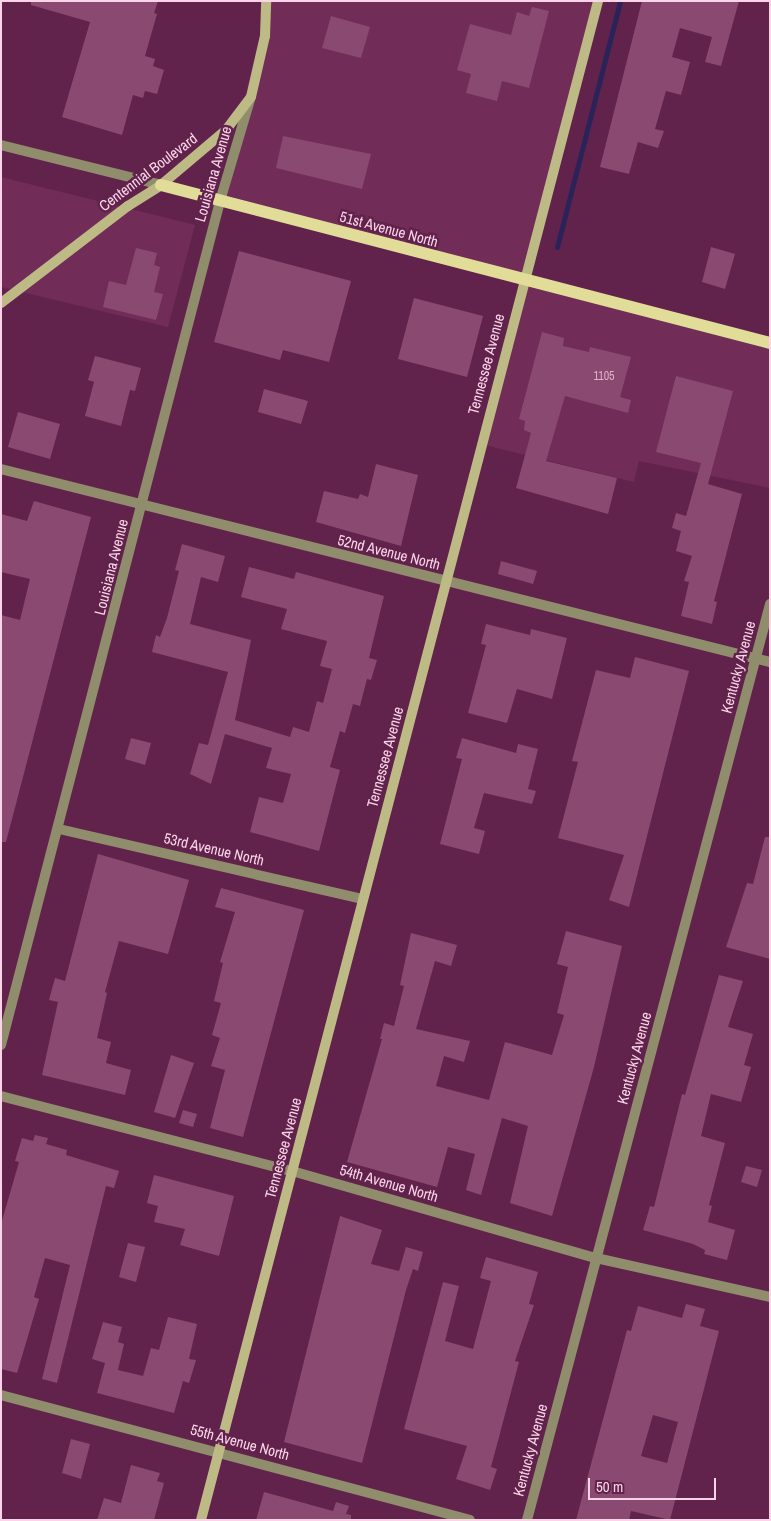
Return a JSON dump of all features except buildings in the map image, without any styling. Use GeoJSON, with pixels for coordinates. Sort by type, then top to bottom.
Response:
{"type":"FeatureCollection","features":[{"type":"Feature","properties":{"kind":"main road","name":"51st Avenue North"},"geometry":{"type":"LineString","coordinates":[[161,185],[524,281],[770,343]]}},
{"type":"Feature","properties":{"kind":"street","name":"Tennessee Avenue"},"geometry":{"type":"LineString","coordinates":[[202,1520],[598,1]]}},
{"type":"Feature","properties":{"kind":"street","name":"Centennial Boulevard"},"geometry":{"type":"LineString","coordinates":[[1,303],[128,206],[161,185],[226,130],[251,97],[265,36],[267,3]]}},
{"type":"Feature","properties":{"kind":"street","name":"Louisiana Avenue"},"geometry":{"type":"LineString","coordinates":[[1,1045],[59,829],[220,201],[251,97]]}},
{"type":"Feature","properties":{"kind":"street","name":"51st Avenue North"},"geometry":{"type":"LineString","coordinates":[[1,145],[161,185]]}},
{"type":"Feature","properties":{"kind":"street","name":"52nd Avenue North"},"geometry":{"type":"LineString","coordinates":[[1,469],[770,662]]}},
{"type":"Feature","properties":{"kind":"street","name":"Kentucky Avenue"},"geometry":{"type":"LineString","coordinates":[[527,1520],[770,604]]}},
{"type":"Feature","properties":{"kind":"street","name":"53rd Avenue North"},"geometry":{"type":"LineString","coordinates":[[59,829],[363,899]]}},
{"type":"Feature","properties":{"kind":"street","name":"54th Avenue North"},"geometry":{"type":"LineString","coordinates":[[1,1096],[292,1171],[596,1258],[770,1297]]}},
{"type":"Feature","properties":{"kind":"street","name":"55th Avenue North"},"geometry":{"type":"LineString","coordinates":[[1,1395],[219,1451],[470,1520]]}},
{"type":"Feature","properties":{"kind":"shaded area"},"geometry":{"type":"Polygon","coordinates":[[[268,1],[597,1],[524,281],[770,344],[770,488],[639,461],[634,482],[481,444],[523,281],[343,229],[348,202],[342,228],[222,194],[268,1]]]}},
{"type":"Feature","properties":{"kind":"shaded area"},"geometry":{"type":"Polygon","coordinates":[[[1,177],[195,225],[168,327],[1,287],[1,177]]]}},
{"type":"Feature","properties":{"kind":"waterway"},"geometry":{"type":"LineString","coordinates":[[557,247],[620,1]]}}]}
